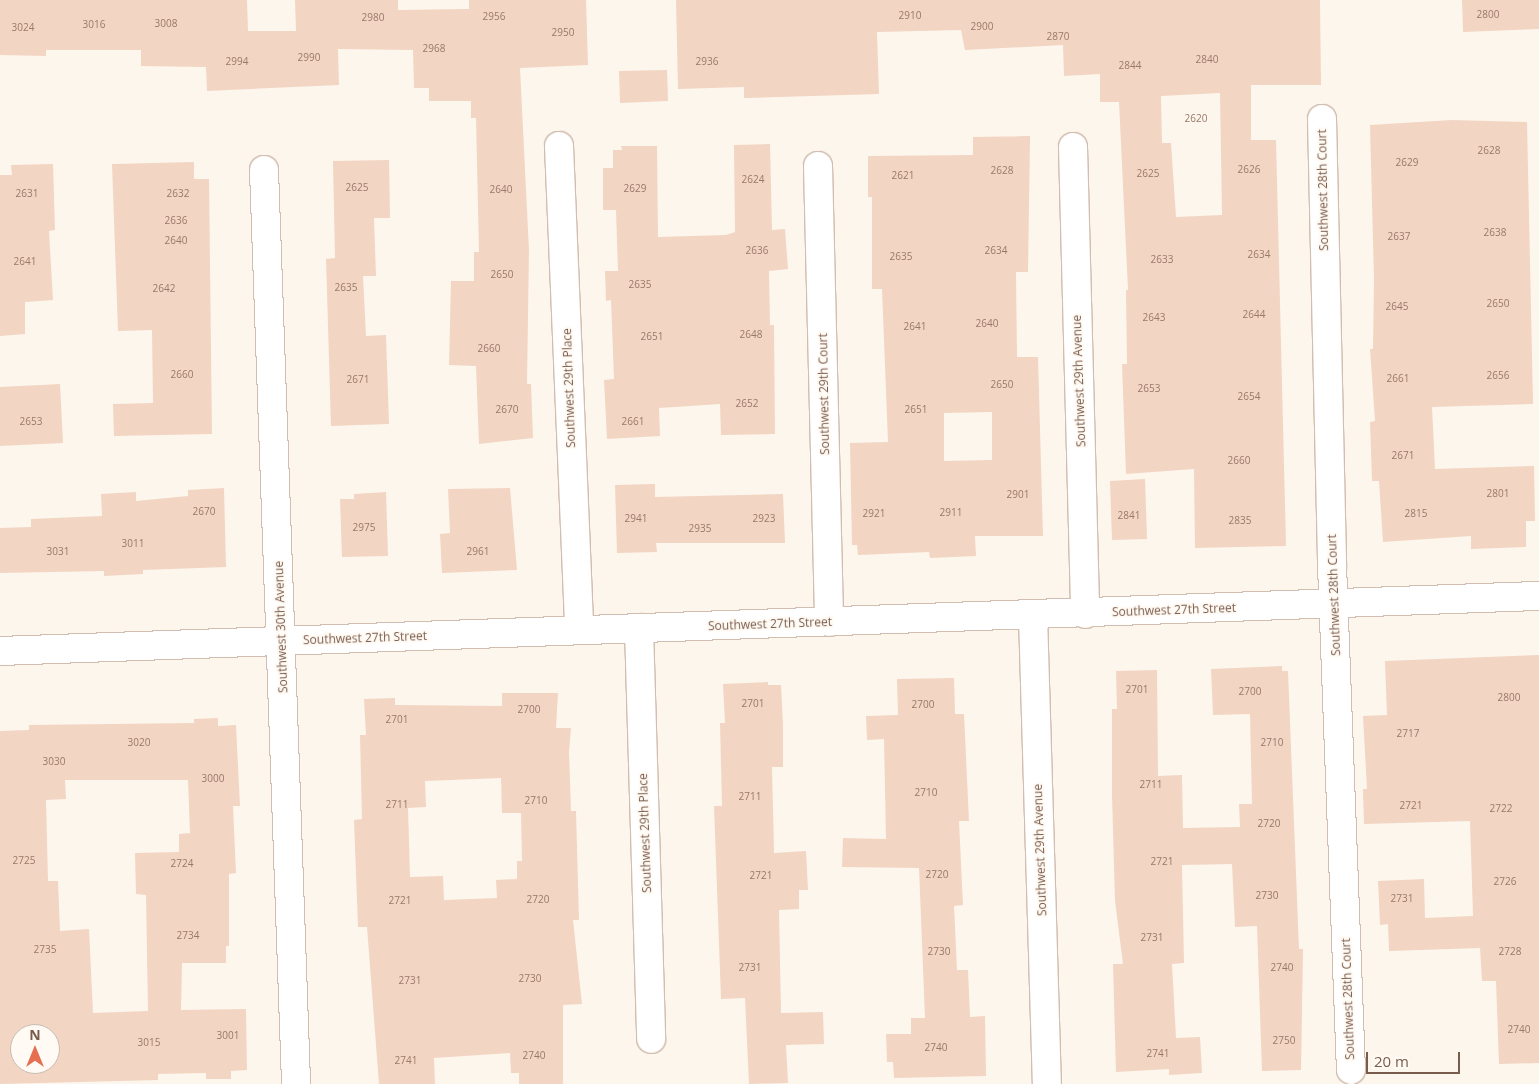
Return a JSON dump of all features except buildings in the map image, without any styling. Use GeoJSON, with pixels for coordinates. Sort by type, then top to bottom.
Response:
{"type":"FeatureCollection","features":[{"type":"Feature","properties":{"kind":"street","name":"Southwest 28th Court"},"geometry":{"type":"LineString","coordinates":[[1322,120],[1333,604],[1351,1070]]}},
{"type":"Feature","properties":{"kind":"street","name":"Southwest 29th Place"},"geometry":{"type":"LineString","coordinates":[[559,146],[578,630]]}},
{"type":"Feature","properties":{"kind":"street","name":"Southwest 29th Avenue"},"geometry":{"type":"LineString","coordinates":[[1073,147],[1085,614]]}},
{"type":"Feature","properties":{"kind":"street","name":"Southwest 29th Court"},"geometry":{"type":"LineString","coordinates":[[818,166],[829,622]]}},
{"type":"Feature","properties":{"kind":"street","name":"Southwest 30th Avenue"},"geometry":{"type":"LineString","coordinates":[[264,170],[296,1084]]}},
{"type":"Feature","properties":{"kind":"street","name":"Southwest 27th Street"},"geometry":{"type":"LineString","coordinates":[[0,651],[1033,616],[1539,596]]}},
{"type":"Feature","properties":{"kind":"street","name":"Southwest 29th Avenue"},"geometry":{"type":"LineString","coordinates":[[1033,616],[1048,1084]]}},
{"type":"Feature","properties":{"kind":"street","name":"Southwest 29th Place"},"geometry":{"type":"LineString","coordinates":[[639,628],[650,1039]]}}]}
